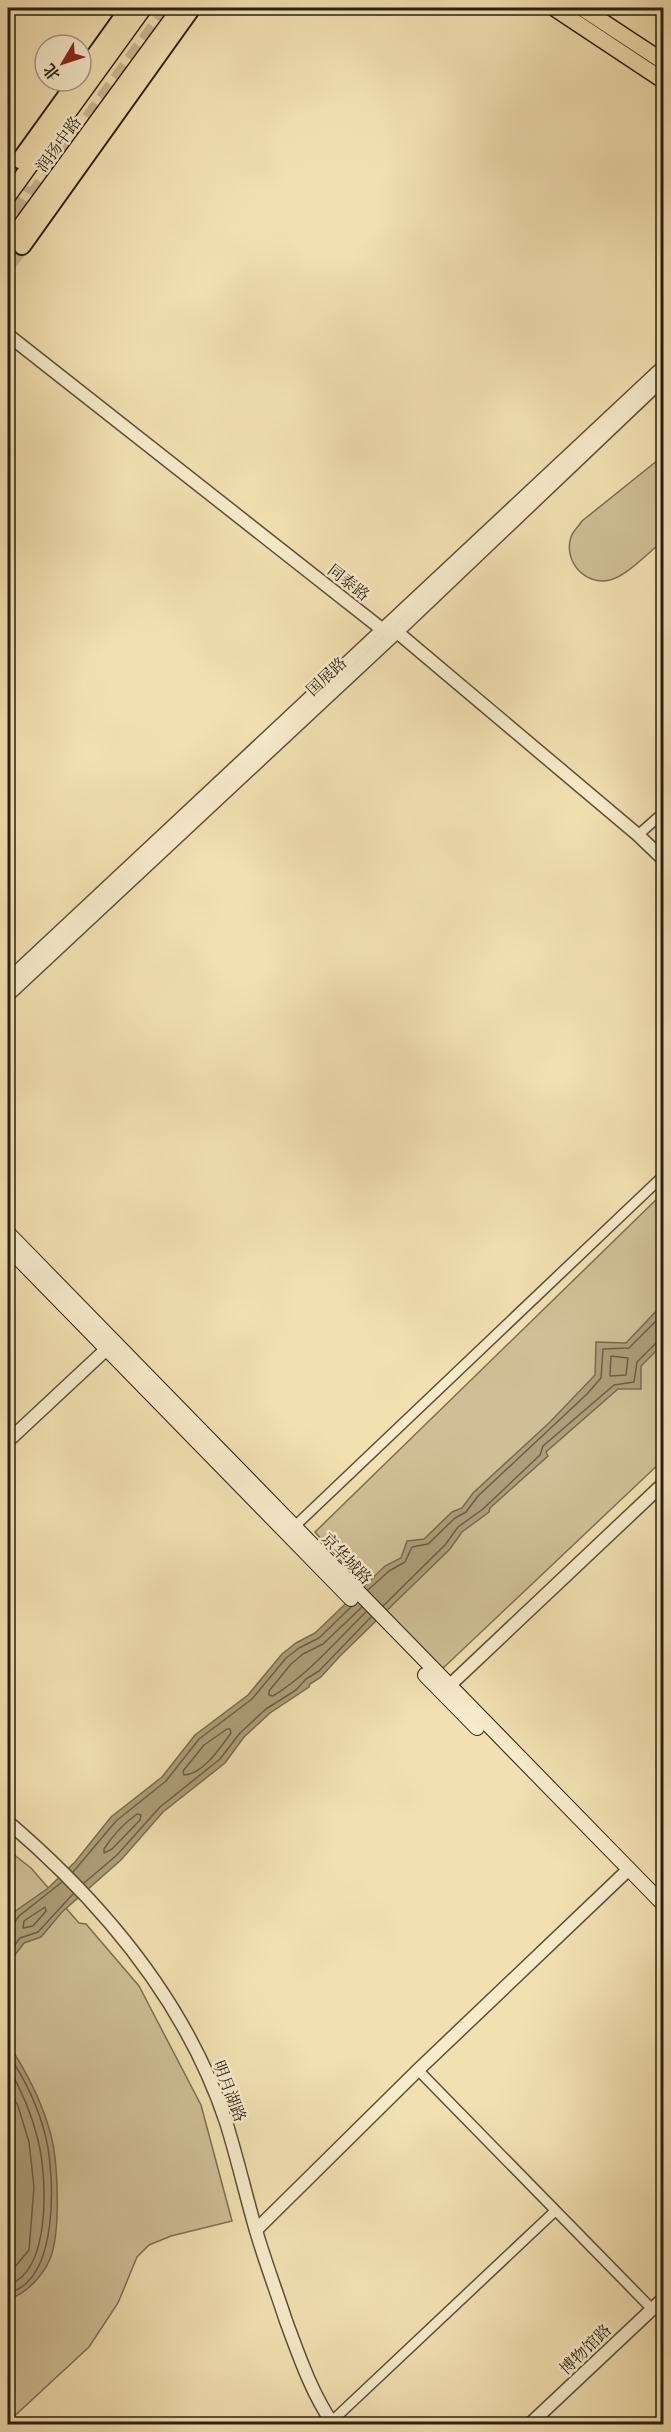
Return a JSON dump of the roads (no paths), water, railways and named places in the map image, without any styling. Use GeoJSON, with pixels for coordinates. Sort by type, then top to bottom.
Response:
{"type":"FeatureCollection","features":[{"type":"Feature","properties":{"kind":"highway"},"geometry":{"type":"LineString","coordinates":[[93,58],[129,8]]}},
{"type":"Feature","properties":{"kind":"highway"},"geometry":{"type":"LineString","coordinates":[[15,245],[192,8]]}},
{"type":"Feature","properties":{"kind":"highway"},"geometry":{"type":"LineString","coordinates":[[20,160],[68,93]]}},
{"type":"Feature","properties":{"kind":"main road","name":"润扬中路"},"geometry":{"type":"LineString","coordinates":[[8,196],[144,8]]}},
{"type":"Feature","properties":{"kind":"main road","name":"润扬中路"},"geometry":{"type":"LineString","coordinates":[[15,245],[180,8]]}},
{"type":"Feature","properties":{"kind":"main road"},"geometry":{"type":"LineString","coordinates":[[554,8],[663,81]]}},
{"type":"Feature","properties":{"kind":"main road"},"geometry":{"type":"LineString","coordinates":[[582,8],[663,62]]}},
{"type":"Feature","properties":{"kind":"main road","name":"京华城路"},"geometry":{"type":"LineString","coordinates":[[8,1233],[111,1345],[342,1583],[626,1872],[663,1905]]}},
{"type":"Feature","properties":{"kind":"main road","name":"京华城路"},"geometry":{"type":"LineString","coordinates":[[8,1248],[111,1345],[295,1526],[342,1583]]}},
{"type":"Feature","properties":{"kind":"main road","name":"京华城路"},"geometry":{"type":"LineString","coordinates":[[395,1637],[449,1686],[626,1872],[663,1917]]}},
{"type":"Feature","properties":{"kind":"street","name":"同泰路"},"geometry":{"type":"LineString","coordinates":[[8,335],[383,630]]}},
{"type":"Feature","properties":{"kind":"street","name":"国展路"},"geometry":{"type":"LineString","coordinates":[[8,980],[663,366]]}},
{"type":"Feature","properties":{"kind":"street","name":"国展路"},"geometry":{"type":"LineString","coordinates":[[8,995],[397,632],[663,378]]}},
{"type":"Feature","properties":{"kind":"street"},"geometry":{"type":"LineString","coordinates":[[383,630],[397,632],[638,835],[663,860]]}},
{"type":"Feature","properties":{"kind":"street"},"geometry":{"type":"LineString","coordinates":[[638,835],[663,812]]}},
{"type":"Feature","properties":{"kind":"street"},"geometry":{"type":"LineString","coordinates":[[295,1526],[663,1175]]}},
{"type":"Feature","properties":{"kind":"street"},"geometry":{"type":"LineString","coordinates":[[8,1441],[111,1345]]}},
{"type":"Feature","properties":{"kind":"street"},"geometry":{"type":"LineString","coordinates":[[449,1686],[663,1484]]}},
{"type":"Feature","properties":{"kind":"street","name":"明月湖路"},"geometry":{"type":"LineString","coordinates":[[8,1822],[44,1853],[99,1911],[159,1985],[196,2049],[225,2121],[256,2230],[299,2358],[332,2423]]}},
{"type":"Feature","properties":{"kind":"street"},"geometry":{"type":"LineString","coordinates":[[256,2230],[417,2070],[626,1872]]}},
{"type":"Feature","properties":{"kind":"street"},"geometry":{"type":"LineString","coordinates":[[417,2070],[554,2212],[652,2309]]}},
{"type":"Feature","properties":{"kind":"street"},"geometry":{"type":"LineString","coordinates":[[332,2423],[554,2212]]}},
{"type":"Feature","properties":{"kind":"street","name":"博物馆路"},"geometry":{"type":"LineString","coordinates":[[530,2424],[663,2298]]}},
{"type":"Feature","properties":{"kind":"water"},"geometry":{"type":"Polygon","coordinates":[[[663,1304],[663,1344],[641,1366],[641,1389],[618,1389],[546,1452],[548,1456],[490,1508],[489,1512],[462,1532],[450,1549],[321,1677],[270,1713],[244,1737],[225,1763],[163,1812],[121,1860],[62,1912],[41,1937],[24,1943],[8,1964],[8,1923],[14,1912],[47,1889],[75,1862],[111,1817],[162,1777],[195,1735],[248,1695],[282,1654],[315,1633],[385,1566],[401,1558],[407,1541],[424,1539],[452,1512],[462,1508],[473,1493],[550,1422],[595,1375],[596,1342],[626,1343],[663,1304]]]}},
{"type":"Feature","properties":{"kind":"water"},"geometry":{"type":"Polygon","coordinates":[[[8,2044],[33,2088],[51,2135],[57,2179],[57,2215],[53,2247],[47,2265],[27,2289],[8,2299],[8,2044]]]}},
{"type":"Feature","properties":{"kind":"tunnel"},"geometry":{"type":"LineString","coordinates":[[19,216],[169,8]]}},
{"type":"Feature","properties":{"kind":"tunnel"},"geometry":{"type":"LineString","coordinates":[[8,179],[20,160]]}},
{"type":"Feature","properties":{"kind":"tunnel"},"geometry":{"type":"LineString","coordinates":[[8,209],[25,184]]}},
{"type":"Feature","properties":{"kind":"tunnel"},"geometry":{"type":"LineString","coordinates":[[8,264],[22,246]]}}]}
